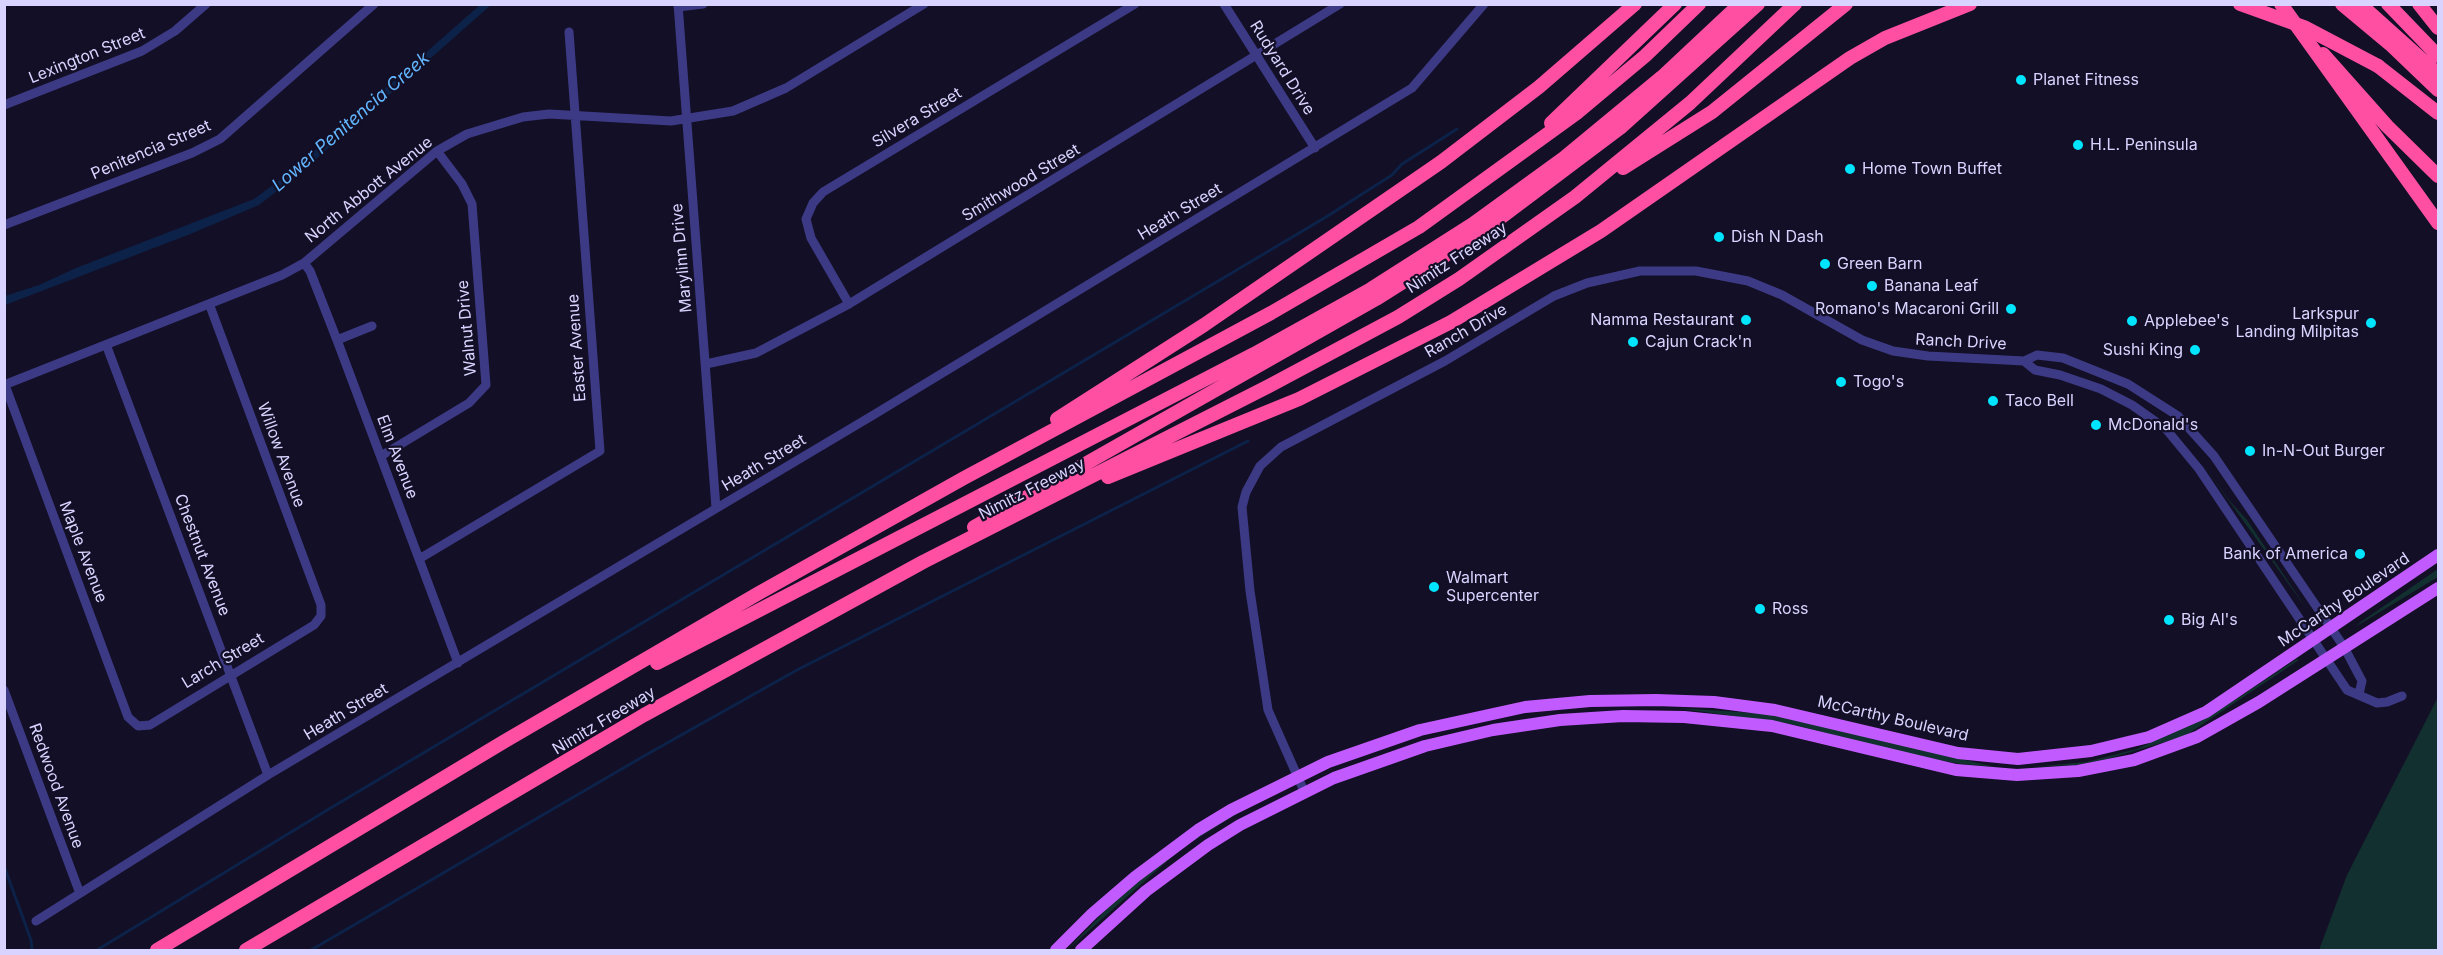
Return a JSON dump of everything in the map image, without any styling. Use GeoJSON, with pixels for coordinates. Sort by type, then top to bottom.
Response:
{"type":"FeatureCollection","features":[{"type":"Feature","properties":{"kind":"highway"},"geometry":{"type":"LineString","coordinates":[[1501,169],[1675,4]]}},
{"type":"Feature","properties":{"kind":"highway","name":"Nimitz Freeway"},"geometry":{"type":"LineString","coordinates":[[157,951],[505,741],[964,478],[1336,277],[1419,227],[1501,169],[1628,70],[1699,4]]}},
{"type":"Feature","properties":{"kind":"highway"},"geometry":{"type":"LineString","coordinates":[[644,715],[700,677],[1089,463],[1429,267],[1527,200],[1620,128],[1715,35],[1740,4]]}},
{"type":"Feature","properties":{"kind":"highway"},"geometry":{"type":"LineString","coordinates":[[505,741],[1254,354],[1371,289],[1473,224],[1555,164],[1715,35],[1758,4]]}},
{"type":"Feature","properties":{"kind":"highway","name":"Nimitz Freeway"},"geometry":{"type":"LineString","coordinates":[[246,951],[644,715],[922,562],[1048,500],[1388,322],[1459,279],[1575,197],[1690,103],[1795,4]]}},
{"type":"Feature","properties":{"kind":"highway"},"geometry":{"type":"LineString","coordinates":[[1575,197],[1712,112],[1846,4]]}},
{"type":"Feature","properties":{"kind":"highway"},"geometry":{"type":"LineString","coordinates":[[1048,500],[1171,453],[1299,399],[1450,322],[1601,231],[1850,58],[1885,38],[1970,4]]}},
{"type":"Feature","properties":{"kind":"highway"},"geometry":{"type":"LineString","coordinates":[[2240,4],[2304,27],[2378,66],[2439,113]]}},
{"type":"Feature","properties":{"kind":"highway"},"geometry":{"type":"LineString","coordinates":[[2281,4],[2439,223]]}},
{"type":"Feature","properties":{"kind":"highway"},"geometry":{"type":"LineString","coordinates":[[2342,4],[2439,74]]}},
{"type":"Feature","properties":{"kind":"highway"},"geometry":{"type":"LineString","coordinates":[[2360,4],[2439,90]]}},
{"type":"Feature","properties":{"kind":"highway"},"geometry":{"type":"LineString","coordinates":[[2388,4],[2439,56]]}},
{"type":"Feature","properties":{"kind":"highway"},"geometry":{"type":"LineString","coordinates":[[2421,7],[2439,28]]}},
{"type":"Feature","properties":{"kind":"highway"},"geometry":{"type":"LineString","coordinates":[[964,478],[1204,325],[1440,162],[1539,87],[1632,8]]}},
{"type":"Feature","properties":{"kind":"highway"},"geometry":{"type":"LineString","coordinates":[[2298,29],[2416,157],[2439,176]]}},
{"type":"Feature","properties":{"kind":"main road","name":"McCarthy Boulevard"},"geometry":{"type":"LineString","coordinates":[[1056,951],[1108,900],[1166,854],[1231,810],[1297,775],[1356,751],[1453,721],[1525,707],[1622,699],[1714,702],[1774,710],[1958,753],[2018,759],[2075,754],[2129,743],[2180,726],[2246,687],[2439,555]]}},
{"type":"Feature","properties":{"kind":"main road","name":"McCarthy Boulevard"},"geometry":{"type":"LineString","coordinates":[[1081,951],[1120,913],[1183,862],[1240,825],[1304,791],[1393,756],[1457,738],[1528,724],[1623,716],[1684,717],[1772,726],[1925,764],[1986,774],[2078,771],[2134,760],[2197,738],[2439,588]]}},
{"type":"Feature","properties":{"kind":"street","name":"Lexington Street"},"geometry":{"type":"LineString","coordinates":[[4,105],[141,51],[175,31],[206,4]]}},
{"type":"Feature","properties":{"kind":"street","name":"Penitencia Street"},"geometry":{"type":"LineString","coordinates":[[4,225],[192,153],[220,139],[374,4]]}},
{"type":"Feature","properties":{"kind":"street"},"geometry":{"type":"LineString","coordinates":[[678,6],[703,4]]}},
{"type":"Feature","properties":{"kind":"street","name":"North Abbott Avenue"},"geometry":{"type":"LineString","coordinates":[[5,385],[210,306],[282,275],[304,262],[437,151],[467,134],[523,117],[575,114],[685,120],[733,111],[771,96],[924,4]]}},
{"type":"Feature","properties":{"kind":"street","name":"Silvera Street"},"geometry":{"type":"LineString","coordinates":[[849,304],[811,238],[807,219],[813,203],[823,192],[1135,4]]}},
{"type":"Feature","properties":{"kind":"street","name":"Rudyard Drive"},"geometry":{"type":"LineString","coordinates":[[1224,4],[1315,148]]}},
{"type":"Feature","properties":{"kind":"street","name":"Smithwood Street"},"geometry":{"type":"LineString","coordinates":[[706,364],[756,353],[849,304],[1257,57],[1340,4]]}},
{"type":"Feature","properties":{"kind":"street","name":"Heath Street"},"geometry":{"type":"LineString","coordinates":[[36,921],[79,891],[268,775],[458,663],[1412,88],[1484,4]]}},
{"type":"Feature","properties":{"kind":"street","name":"Marylinn Drive"},"geometry":{"type":"LineString","coordinates":[[678,6],[716,508]]}},
{"type":"Feature","properties":{"kind":"street","name":"Easter Avenue"},"geometry":{"type":"LineString","coordinates":[[419,559],[600,451],[569,32]]}},
{"type":"Feature","properties":{"kind":"street","name":"Walnut Drive"},"geometry":{"type":"LineString","coordinates":[[381,456],[469,403],[486,385],[472,204],[462,184],[437,151]]}},
{"type":"Feature","properties":{"kind":"street","name":"Elm Avenue"},"geometry":{"type":"LineString","coordinates":[[304,262],[310,271],[337,339],[458,663]]}},
{"type":"Feature","properties":{"kind":"street","name":"Ranch Drive"},"geometry":{"type":"LineString","coordinates":[[1304,791],[1275,730],[1266,702],[1242,522],[1242,507],[1252,478],[1260,466],[1281,447],[1453,357],[1554,296],[1587,282],[1640,271],[1696,271],[1748,282],[1782,295],[1862,340],[1893,351],[1928,356],[2024,361],[2037,356],[2063,358],[2128,384],[2178,416],[2225,472],[2344,647],[2362,681],[2359,694],[2347,690],[2199,469],[2173,436],[2122,399],[2080,381],[2035,370],[2024,361]]}},
{"type":"Feature","properties":{"kind":"street","name":"Willow Avenue"},"geometry":{"type":"LineString","coordinates":[[210,306],[321,605],[321,616]]}},
{"type":"Feature","properties":{"kind":"street"},"geometry":{"type":"LineString","coordinates":[[337,339],[372,326]]}},
{"type":"Feature","properties":{"kind":"street","name":"Chestnut Avenue"},"geometry":{"type":"LineString","coordinates":[[108,346],[268,775]]}},
{"type":"Feature","properties":{"kind":"street","name":"Maple Avenue"},"geometry":{"type":"LineString","coordinates":[[5,385],[128,717],[138,726]]}},
{"type":"Feature","properties":{"kind":"street","name":"Larch Street"},"geometry":{"type":"LineString","coordinates":[[138,726],[150,725],[230,674],[314,625],[321,616]]}},
{"type":"Feature","properties":{"kind":"street","name":"Redwood Avenue"},"geometry":{"type":"LineString","coordinates":[[4,690],[79,891]]}},
{"type":"Feature","properties":{"kind":"street"},"geometry":{"type":"LineString","coordinates":[[2359,694],[2376,703],[2387,702],[2402,696]]}},
{"type":"Feature","properties":{"kind":"green space"},"geometry":{"type":"Polygon","coordinates":[[[2201,462],[2247,520],[2308,611],[2201,462]]]}},
{"type":"Feature","properties":{"kind":"green space"},"geometry":{"type":"Polygon","coordinates":[[[2438,569],[2438,577],[2355,627],[2362,621],[2438,569]]]}},
{"type":"Feature","properties":{"kind":"green space"},"geometry":{"type":"Polygon","coordinates":[[[2297,659],[2299,660],[2185,736],[2107,759],[2076,765],[2032,767],[2086,762],[2137,749],[2201,719],[2238,698],[2297,659]]]}},
{"type":"Feature","properties":{"kind":"green space"},"geometry":{"type":"Polygon","coordinates":[[[2438,697],[2438,950],[2319,950],[2347,875],[2438,697]]]}},
{"type":"Feature","properties":{"kind":"green space"},"geometry":{"type":"Polygon","coordinates":[[[1676,708],[1770,714],[1995,767],[1961,764],[1912,755],[1791,724],[1676,708]]]}},
{"type":"Feature","properties":{"kind":"green space"},"geometry":{"type":"Polygon","coordinates":[[[1277,789],[1182,848],[1067,950],[1133,882],[1151,868],[1207,828],[1277,789]]]}},
{"type":"Feature","properties":{"kind":"water","name":"Lower Penitencia Creek"},"geometry":{"type":"Polygon","coordinates":[[[481,4],[491,5],[298,175],[259,205],[188,235],[5,305],[5,296],[39,285],[76,268],[254,199],[288,174],[481,4]]]}},
{"type":"Feature","properties":{"kind":"waterway"},"geometry":{"type":"LineString","coordinates":[[97,950],[334,806],[1326,217],[1392,175],[1402,164],[1457,129]]}},
{"type":"Feature","properties":{"kind":"waterway"},"geometry":{"type":"LineString","coordinates":[[311,950],[644,756],[797,670],[1248,441]]}},
{"type":"Feature","properties":{"kind":"waterway"},"geometry":{"type":"LineString","coordinates":[[4,866],[31,940],[32,950]]}},
{"type":"Feature","properties":{"kind":"place","name":"Planet Fitness"},"geometry":{"type":"Point","coordinates":[2021,80]}},
{"type":"Feature","properties":{"kind":"place","name":"H.L. Peninsula"},"geometry":{"type":"Point","coordinates":[2078,145]}},
{"type":"Feature","properties":{"kind":"place","name":"Home Town Buffet"},"geometry":{"type":"Point","coordinates":[1850,169]}},
{"type":"Feature","properties":{"kind":"place","name":"Dish N Dash"},"geometry":{"type":"Point","coordinates":[1719,237]}},
{"type":"Feature","properties":{"kind":"place","name":"Green Barn"},"geometry":{"type":"Point","coordinates":[1825,264]}},
{"type":"Feature","properties":{"kind":"place","name":"Banana Leaf"},"geometry":{"type":"Point","coordinates":[1872,286]}},
{"type":"Feature","properties":{"kind":"place","name":"Romano's Macaroni Grill"},"geometry":{"type":"Point","coordinates":[2011,309]}},
{"type":"Feature","properties":{"kind":"place","name":"Namma Restaurant"},"geometry":{"type":"Point","coordinates":[1746,320]}},
{"type":"Feature","properties":{"kind":"place","name":"Applebee's"},"geometry":{"type":"Point","coordinates":[2132,321]}},
{"type":"Feature","properties":{"kind":"place","name":"Larkspur Landing Milpitas"},"geometry":{"type":"Point","coordinates":[2371,323]}},
{"type":"Feature","properties":{"kind":"place","name":"Cajun Crack'n"},"geometry":{"type":"Point","coordinates":[1633,342]}},
{"type":"Feature","properties":{"kind":"place","name":"Sushi King"},"geometry":{"type":"Point","coordinates":[2195,350]}},
{"type":"Feature","properties":{"kind":"place","name":"Togo's"},"geometry":{"type":"Point","coordinates":[1841,382]}},
{"type":"Feature","properties":{"kind":"place","name":"Taco Bell"},"geometry":{"type":"Point","coordinates":[1993,401]}},
{"type":"Feature","properties":{"kind":"place","name":"McDonald's"},"geometry":{"type":"Point","coordinates":[2096,425]}},
{"type":"Feature","properties":{"kind":"place","name":"In-N-Out Burger"},"geometry":{"type":"Point","coordinates":[2250,451]}},
{"type":"Feature","properties":{"kind":"place","name":"Bank of America"},"geometry":{"type":"Point","coordinates":[2360,554]}},
{"type":"Feature","properties":{"kind":"place","name":"Walmart Supercenter"},"geometry":{"type":"Point","coordinates":[1434,587]}},
{"type":"Feature","properties":{"kind":"place","name":"Ross"},"geometry":{"type":"Point","coordinates":[1760,609]}},
{"type":"Feature","properties":{"kind":"place","name":"Big Al's"},"geometry":{"type":"Point","coordinates":[2169,620]}}]}
